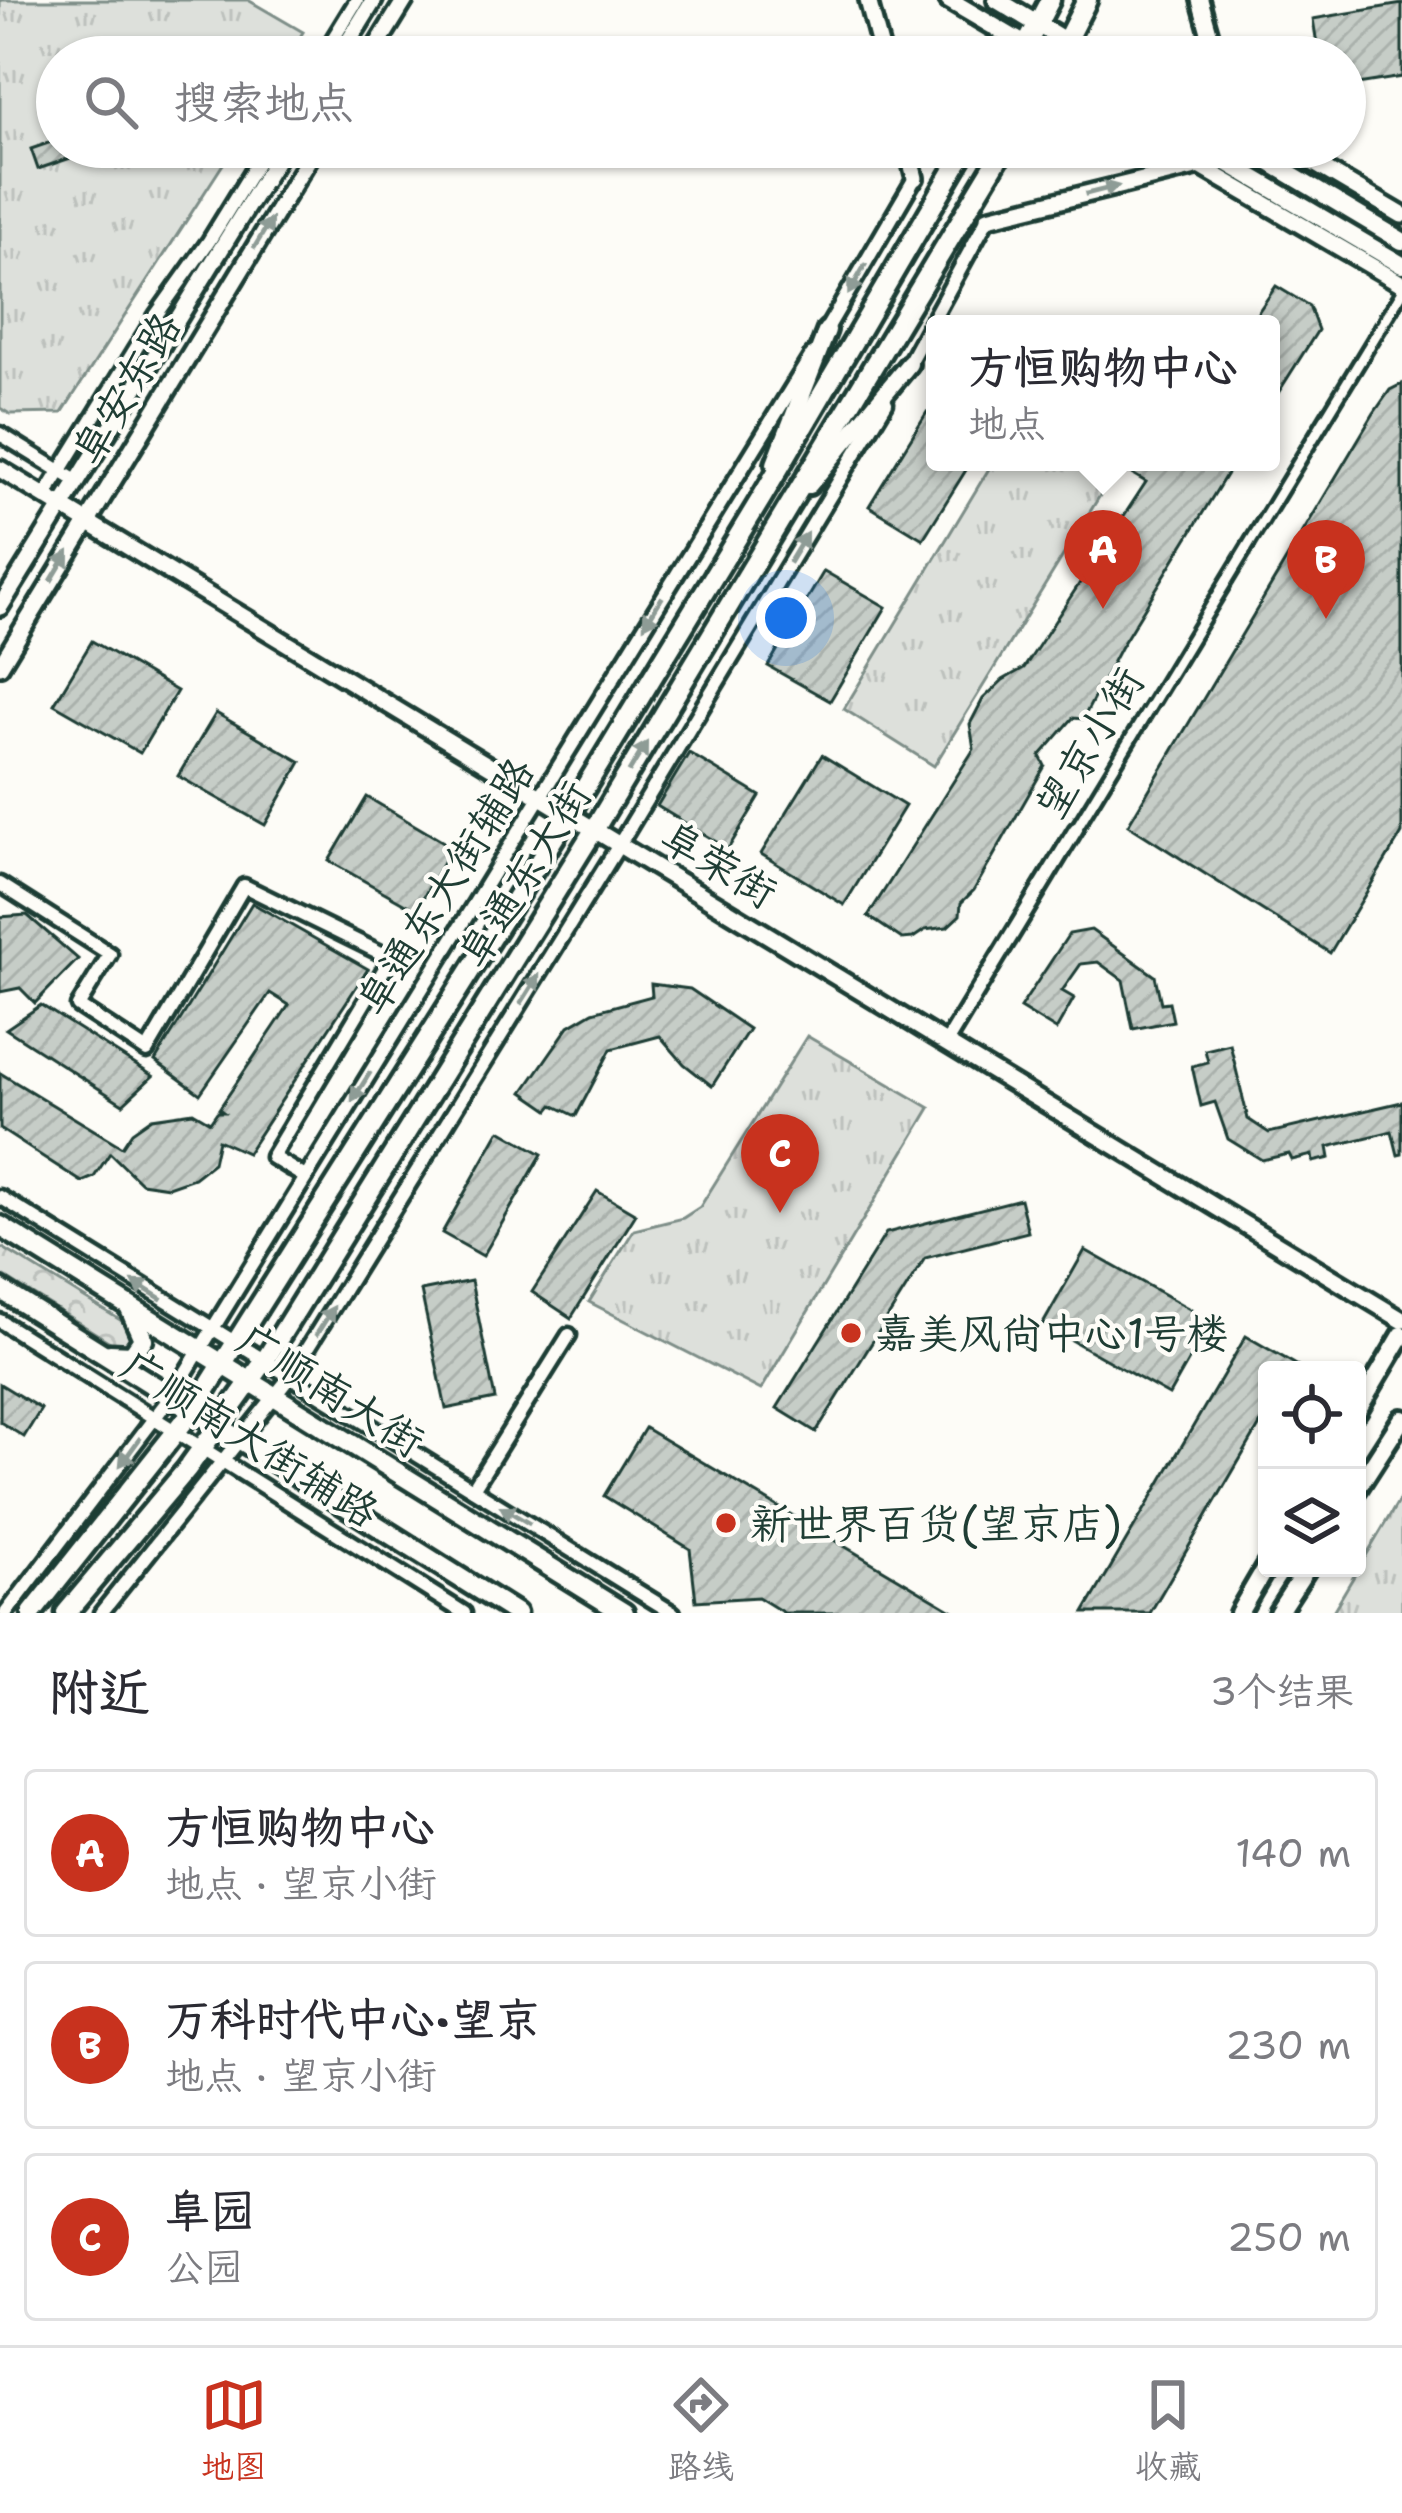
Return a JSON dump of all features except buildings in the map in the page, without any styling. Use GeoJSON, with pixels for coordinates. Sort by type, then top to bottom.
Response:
{"type":"FeatureCollection","features":[{"type":"Feature","properties":{"kind":"main road"},"geometry":{"type":"LineString","coordinates":[[950,0],[1001,36]]}},
{"type":"Feature","properties":{"kind":"main road"},"geometry":{"type":"LineString","coordinates":[[997,0],[1049,36]]}},
{"type":"Feature","properties":{"kind":"main road"},"geometry":{"type":"LineString","coordinates":[[1032,36],[1050,0]]}},
{"type":"Feature","properties":{"kind":"main road"},"geometry":{"type":"LineString","coordinates":[[1070,36],[1087,0]]}},
{"type":"Feature","properties":{"kind":"main road","name":"阜通东大街"},"geometry":{"type":"LineString","coordinates":[[32,1613],[194,1409],[569,814],[955,168]]}},
{"type":"Feature","properties":{"kind":"main road","name":"阜通东大街"},"geometry":{"type":"LineString","coordinates":[[66,1613],[203,1447],[264,1362],[594,830],[991,168]]}},
{"type":"Feature","properties":{"kind":"main road"},"geometry":{"type":"LineString","coordinates":[[1237,168],[1402,265]]}},
{"type":"Feature","properties":{"kind":"main road"},"geometry":{"type":"LineString","coordinates":[[1279,168],[1402,241]]}},
{"type":"Feature","properties":{"kind":"main road"},"geometry":{"type":"LineString","coordinates":[[762,497],[827,330]]}},
{"type":"Feature","properties":{"kind":"main road"},"geometry":{"type":"LineString","coordinates":[[789,508],[909,364]]}},
{"type":"Feature","properties":{"kind":"main road","name":"广顺南大街"},"geometry":{"type":"LineString","coordinates":[[0,1226],[624,1613]]}},
{"type":"Feature","properties":{"kind":"main road"},"geometry":{"type":"LineString","coordinates":[[0,1289],[516,1613]]}},
{"type":"Feature","properties":{"kind":"main road"},"geometry":{"type":"LineString","coordinates":[[106,1354],[132,1355],[143,1339],[130,1309]]}},
{"type":"Feature","properties":{"kind":"main road"},"geometry":{"type":"LineString","coordinates":[[1366,1397],[1402,1335]]}},
{"type":"Feature","properties":{"kind":"main road"},"geometry":{"type":"LineString","coordinates":[[1366,1475],[1402,1418]]}},
{"type":"Feature","properties":{"kind":"main road"},"geometry":{"type":"LineString","coordinates":[[1239,1613],[1260,1577]]}},
{"type":"Feature","properties":{"kind":"main road"},"geometry":{"type":"LineString","coordinates":[[1278,1613],[1300,1577]]}},
{"type":"Feature","properties":{"kind":"street"},"geometry":{"type":"LineString","coordinates":[[335,36],[357,0]]}},
{"type":"Feature","properties":{"kind":"street"},"geometry":{"type":"LineString","coordinates":[[352,36],[374,0]]}},
{"type":"Feature","properties":{"kind":"street"},"geometry":{"type":"LineString","coordinates":[[383,36],[405,0]]}},
{"type":"Feature","properties":{"kind":"street"},"geometry":{"type":"LineString","coordinates":[[868,0],[877,36]]}},
{"type":"Feature","properties":{"kind":"street"},"geometry":{"type":"LineString","coordinates":[[1200,0],[1210,36]]}},
{"type":"Feature","properties":{"kind":"street"},"geometry":{"type":"LineString","coordinates":[[44,496],[254,168]]}},
{"type":"Feature","properties":{"kind":"street","name":"阜安东路"},"geometry":{"type":"LineString","coordinates":[[0,607],[271,168]]}},
{"type":"Feature","properties":{"kind":"street","name":"阜安东路"},"geometry":{"type":"LineString","coordinates":[[0,666],[303,168]]}},
{"type":"Feature","properties":{"kind":"street"},"geometry":{"type":"LineString","coordinates":[[912,168],[915,178]]}},
{"type":"Feature","properties":{"kind":"street"},"geometry":{"type":"LineString","coordinates":[[936,315],[988,218],[1192,168]]}},
{"type":"Feature","properties":{"kind":"street"},"geometry":{"type":"LineString","coordinates":[[1203,168],[1402,288]]}},
{"type":"Feature","properties":{"kind":"street"},"geometry":{"type":"LineString","coordinates":[[1323,168],[1402,215]]}},
{"type":"Feature","properties":{"kind":"street","name":"阜通东大街辅路"},"geometry":{"type":"LineString","coordinates":[[6,1613],[172,1394],[827,330],[915,178]]}},
{"type":"Feature","properties":{"kind":"street","name":"望京小街"},"geometry":{"type":"LineString","coordinates":[[946,1043],[1402,288]]}},
{"type":"Feature","properties":{"kind":"street"},"geometry":{"type":"LineString","coordinates":[[100,1613],[290,1378],[620,845],[926,333]]}},
{"type":"Feature","properties":{"kind":"street"},"geometry":{"type":"LineString","coordinates":[[0,434],[78,482]]}},
{"type":"Feature","properties":{"kind":"street","name":"阜荣街"},"geometry":{"type":"LineString","coordinates":[[0,469],[1402,1320]]}},
{"type":"Feature","properties":{"kind":"street"},"geometry":{"type":"LineString","coordinates":[[0,884],[110,954],[78,1006],[147,1051],[244,886],[391,958],[272,1157],[305,1177]]}},
{"type":"Feature","properties":{"kind":"street","name":"广顺南大街辅路"},"geometry":{"type":"LineString","coordinates":[[0,1197],[673,1613]]}},
{"type":"Feature","properties":{"kind":"street","name":"广顺南大街辅路"},"geometry":{"type":"LineString","coordinates":[[0,1321],[464,1613]]}},
{"type":"Feature","properties":{"kind":"street"},"geometry":{"type":"LineString","coordinates":[[473,1489],[569,1335]]}},
{"type":"Feature","properties":{"kind":"green space"},"geometry":{"type":"Polygon","coordinates":[[[0,0],[248,0],[303,32],[301,36],[36,36],[36,168],[220,168],[62,413],[10,414],[0,408],[0,0]]]}},
{"type":"Feature","properties":{"kind":"green space"},"geometry":{"type":"Polygon","coordinates":[[[988,471],[1085,471],[1107,484],[934,766],[844,709],[988,471]]]}},
{"type":"Feature","properties":{"kind":"green space"},"geometry":{"type":"Polygon","coordinates":[[[807,1036],[930,1108],[761,1390],[589,1302],[634,1230],[683,1218],[700,1207],[807,1036]]]}},
{"type":"Feature","properties":{"kind":"green space"},"geometry":{"type":"Polygon","coordinates":[[[0,1246],[130,1326],[134,1338],[121,1349],[0,1274],[0,1246]]]}},
{"type":"Feature","properties":{"kind":"green space"},"geometry":{"type":"Polygon","coordinates":[[[1402,1495],[1402,1613],[1332,1613],[1353,1577],[1366,1577],[1366,1556],[1402,1495]]]}},
{"type":"Feature","properties":{"kind":"place","name":"方恒购物中心"},"geometry":{"type":"Point","coordinates":[1103,609]}},
{"type":"Feature","properties":{"kind":"place","name":"万科时代中心·望京"},"geometry":{"type":"Point","coordinates":[1326,619]}},
{"type":"Feature","properties":{"kind":"place","name":"阜园"},"geometry":{"type":"Point","coordinates":[780,1213]}},
{"type":"Feature","properties":{"kind":"place","name":"嘉美风尚中心1号楼"},"geometry":{"type":"Point","coordinates":[851,1333]}},
{"type":"Feature","properties":{"kind":"place","name":"新世界百货(望京店)"},"geometry":{"type":"Point","coordinates":[726,1523]}}]}
